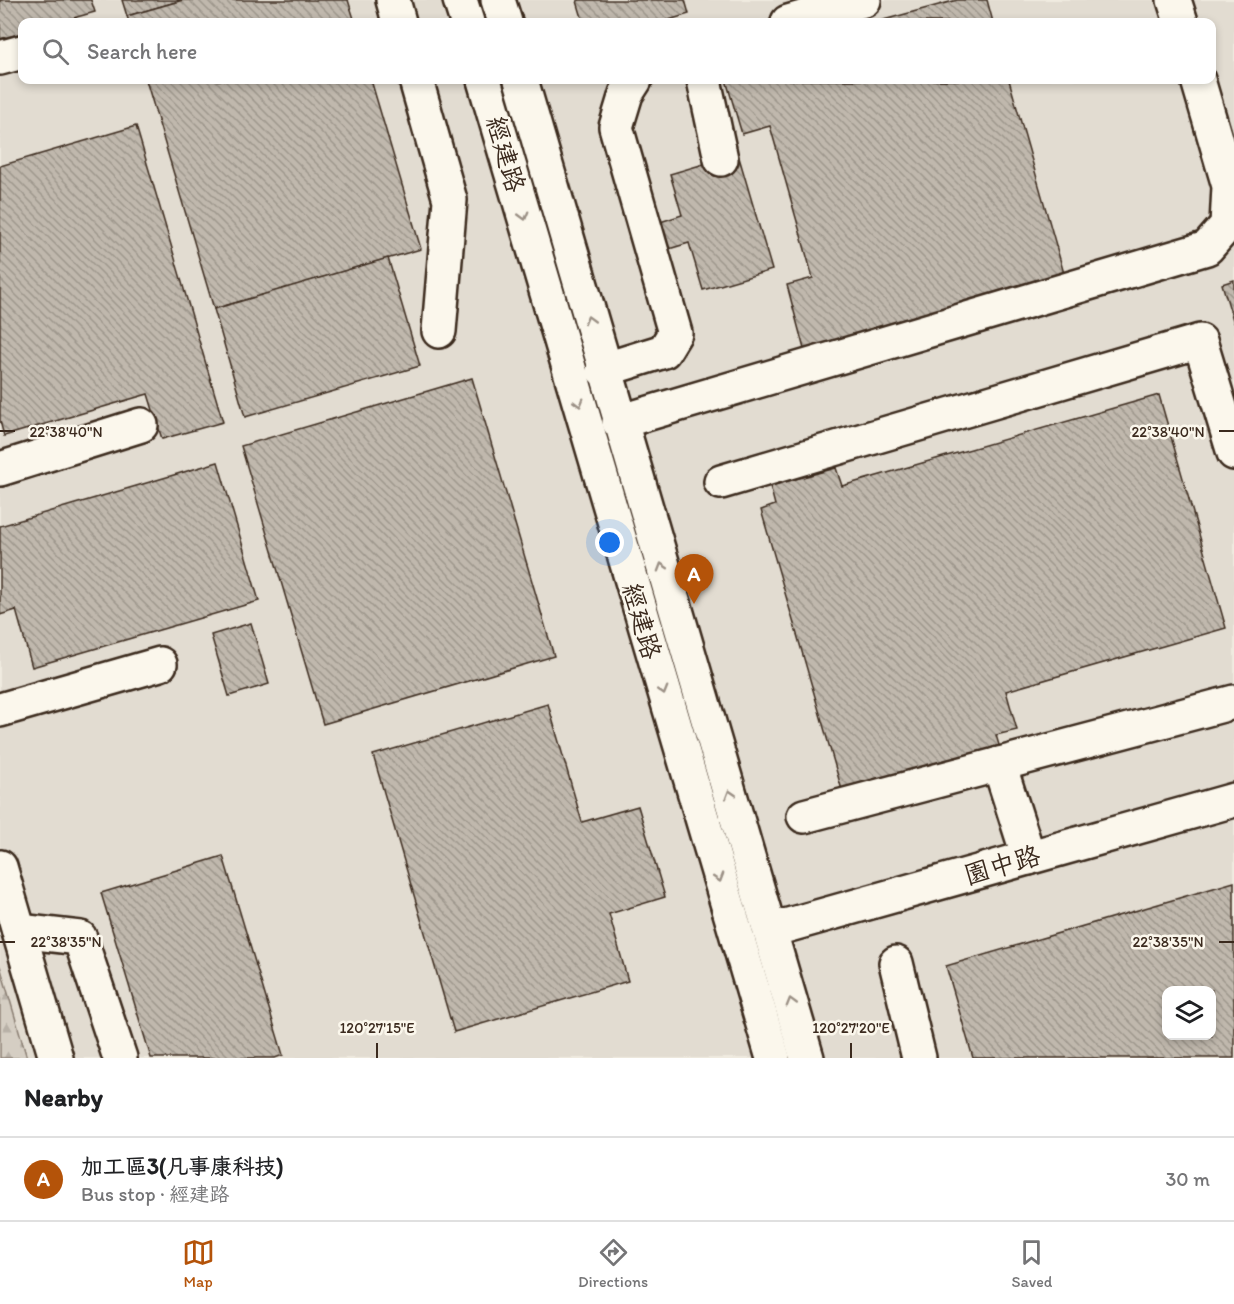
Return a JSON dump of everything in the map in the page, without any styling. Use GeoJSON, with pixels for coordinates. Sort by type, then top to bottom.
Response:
{"type":"FeatureCollection","features":[{"type":"Feature","properties":{"kind":"street"},"geometry":{"type":"LineString","coordinates":[[393,0],[398,18]]}},
{"type":"Feature","properties":{"kind":"street"},"geometry":{"type":"LineString","coordinates":[[460,0],[466,18]]}},
{"type":"Feature","properties":{"kind":"street"},"geometry":{"type":"LineString","coordinates":[[498,0],[504,18]]}},
{"type":"Feature","properties":{"kind":"street"},"geometry":{"type":"LineString","coordinates":[[802,18],[864,0]]}},
{"type":"Feature","properties":{"kind":"street"},"geometry":{"type":"LineString","coordinates":[[1174,0],[1180,18]]}},
{"type":"Feature","properties":{"kind":"street"},"geometry":{"type":"LineString","coordinates":[[0,58],[18,53]]}},
{"type":"Feature","properties":{"kind":"street"},"geometry":{"type":"LineString","coordinates":[[417,84],[450,200],[439,331]]}},
{"type":"Feature","properties":{"kind":"street","name":"經建路"},"geometry":{"type":"LineString","coordinates":[[485,84],[773,1058]]}},
{"type":"Feature","properties":{"kind":"street","name":"經建路"},"geometry":{"type":"LineString","coordinates":[[522,84],[603,370],[771,930],[807,1058]]}},
{"type":"Feature","properties":{"kind":"street"},"geometry":{"type":"LineString","coordinates":[[603,370],[664,351],[675,333],[616,128],[626,94],[632,84]]}},
{"type":"Feature","properties":{"kind":"street"},"geometry":{"type":"LineString","coordinates":[[705,84],[721,159]]}},
{"type":"Feature","properties":{"kind":"street"},"geometry":{"type":"LineString","coordinates":[[619,422],[1207,248],[1227,225],[1229,186],[1199,84]]}},
{"type":"Feature","properties":{"kind":"street"},"geometry":{"type":"LineString","coordinates":[[721,482],[1200,341],[1234,453]]}},
{"type":"Feature","properties":{"kind":"street"},"geometry":{"type":"LineString","coordinates":[[0,469],[141,425]]}},
{"type":"Feature","properties":{"kind":"street"},"geometry":{"type":"LineString","coordinates":[[0,710],[160,664]]}},
{"type":"Feature","properties":{"kind":"street"},"geometry":{"type":"LineString","coordinates":[[804,816],[1234,702]]}},
{"type":"Feature","properties":{"kind":"street"},"geometry":{"type":"LineString","coordinates":[[999,764],[1029,858]]}},
{"type":"Feature","properties":{"kind":"street","name":"園中路"},"geometry":{"type":"LineString","coordinates":[[771,930],[1234,800]]}},
{"type":"Feature","properties":{"kind":"street"},"geometry":{"type":"LineString","coordinates":[[0,867],[56,1058]]}},
{"type":"Feature","properties":{"kind":"street"},"geometry":{"type":"LineString","coordinates":[[19,931],[80,938],[120,1058]]}},
{"type":"Feature","properties":{"kind":"street"},"geometry":{"type":"LineString","coordinates":[[896,963],[919,1058]]}},
{"type":"Feature","properties":{"kind":"shaded area"},"geometry":{"type":"Polygon","coordinates":[[[0,0],[1234,0],[1234,1058],[0,1058],[0,0]]]}},
{"type":"Feature","properties":{"kind":"green space"},"geometry":{"type":"Polygon","coordinates":[[[0,966],[27,1058],[0,1058],[0,966]]]}},
{"type":"Feature","properties":{"kind":"building"},"geometry":{"type":"Polygon","coordinates":[[[0,0],[91,0],[95,12],[73,18],[18,18],[18,34],[0,39],[0,0]]]}},
{"type":"Feature","properties":{"kind":"building"},"geometry":{"type":"Polygon","coordinates":[[[122,0],[183,0],[127,16],[122,0]]]}},
{"type":"Feature","properties":{"kind":"building"},"geometry":{"type":"Polygon","coordinates":[[[183,0],[348,0],[354,18],[128,18],[127,16],[183,0]]]}},
{"type":"Feature","properties":{"kind":"building"},"geometry":{"type":"Polygon","coordinates":[[[685,0],[689,14],[676,18],[582,18],[577,1],[685,0]]]}},
{"type":"Feature","properties":{"kind":"building"},"geometry":{"type":"Polygon","coordinates":[[[957,0],[987,0],[992,18],[891,18],[957,0]]]}},
{"type":"Feature","properties":{"kind":"building"},"geometry":{"type":"Polygon","coordinates":[[[147,84],[372,84],[421,249],[214,309],[147,84]]]}},
{"type":"Feature","properties":{"kind":"building"},"geometry":{"type":"Polygon","coordinates":[[[727,84],[1010,84],[1065,277],[804,349],[787,285],[813,278],[770,126],[742,134],[727,84]]]}},
{"type":"Feature","properties":{"kind":"building"},"geometry":{"type":"Polygon","coordinates":[[[136,126],[223,422],[162,439],[148,394],[4,436],[0,421],[0,166],[136,126]]]}},
{"type":"Feature","properties":{"kind":"building"},"geometry":{"type":"Polygon","coordinates":[[[738,154],[772,270],[703,290],[689,243],[662,251],[654,224],[682,215],[670,174],[738,154]]]}},
{"type":"Feature","properties":{"kind":"building"},"geometry":{"type":"Polygon","coordinates":[[[388,258],[420,366],[245,417],[214,309],[388,258]]]}},
{"type":"Feature","properties":{"kind":"building"},"geometry":{"type":"Polygon","coordinates":[[[1234,280],[1234,323],[1222,284],[1234,280]]]}},
{"type":"Feature","properties":{"kind":"building"},"geometry":{"type":"Polygon","coordinates":[[[472,378],[554,656],[323,724],[241,446],[472,378]]]}},
{"type":"Feature","properties":{"kind":"building"},"geometry":{"type":"Polygon","coordinates":[[[1159,395],[1226,628],[1006,691],[1017,730],[996,735],[1001,752],[844,797],[761,510],[775,505],[770,486],[836,468],[842,486],[1159,395]]]}},
{"type":"Feature","properties":{"kind":"building"},"geometry":{"type":"Polygon","coordinates":[[[218,462],[259,601],[32,667],[16,610],[0,615],[0,526],[218,462]]]}},
{"type":"Feature","properties":{"kind":"building"},"geometry":{"type":"Polygon","coordinates":[[[251,623],[269,684],[229,696],[211,635],[251,623]]]}},
{"type":"Feature","properties":{"kind":"building"},"geometry":{"type":"Polygon","coordinates":[[[548,704],[582,822],[638,806],[665,897],[609,914],[628,981],[454,1032],[373,755],[548,704]]]}},
{"type":"Feature","properties":{"kind":"building"},"geometry":{"type":"Polygon","coordinates":[[[223,856],[283,1055],[275,1058],[151,1058],[101,893],[223,856]]]}},
{"type":"Feature","properties":{"kind":"building"},"geometry":{"type":"Polygon","coordinates":[[[1234,882],[1234,1058],[973,1058],[946,966],[1234,882]]]}},
{"type":"Feature","properties":{"kind":"place","name":"加工區3(凡事康科技)"},"geometry":{"type":"Point","coordinates":[694,604]}}]}
